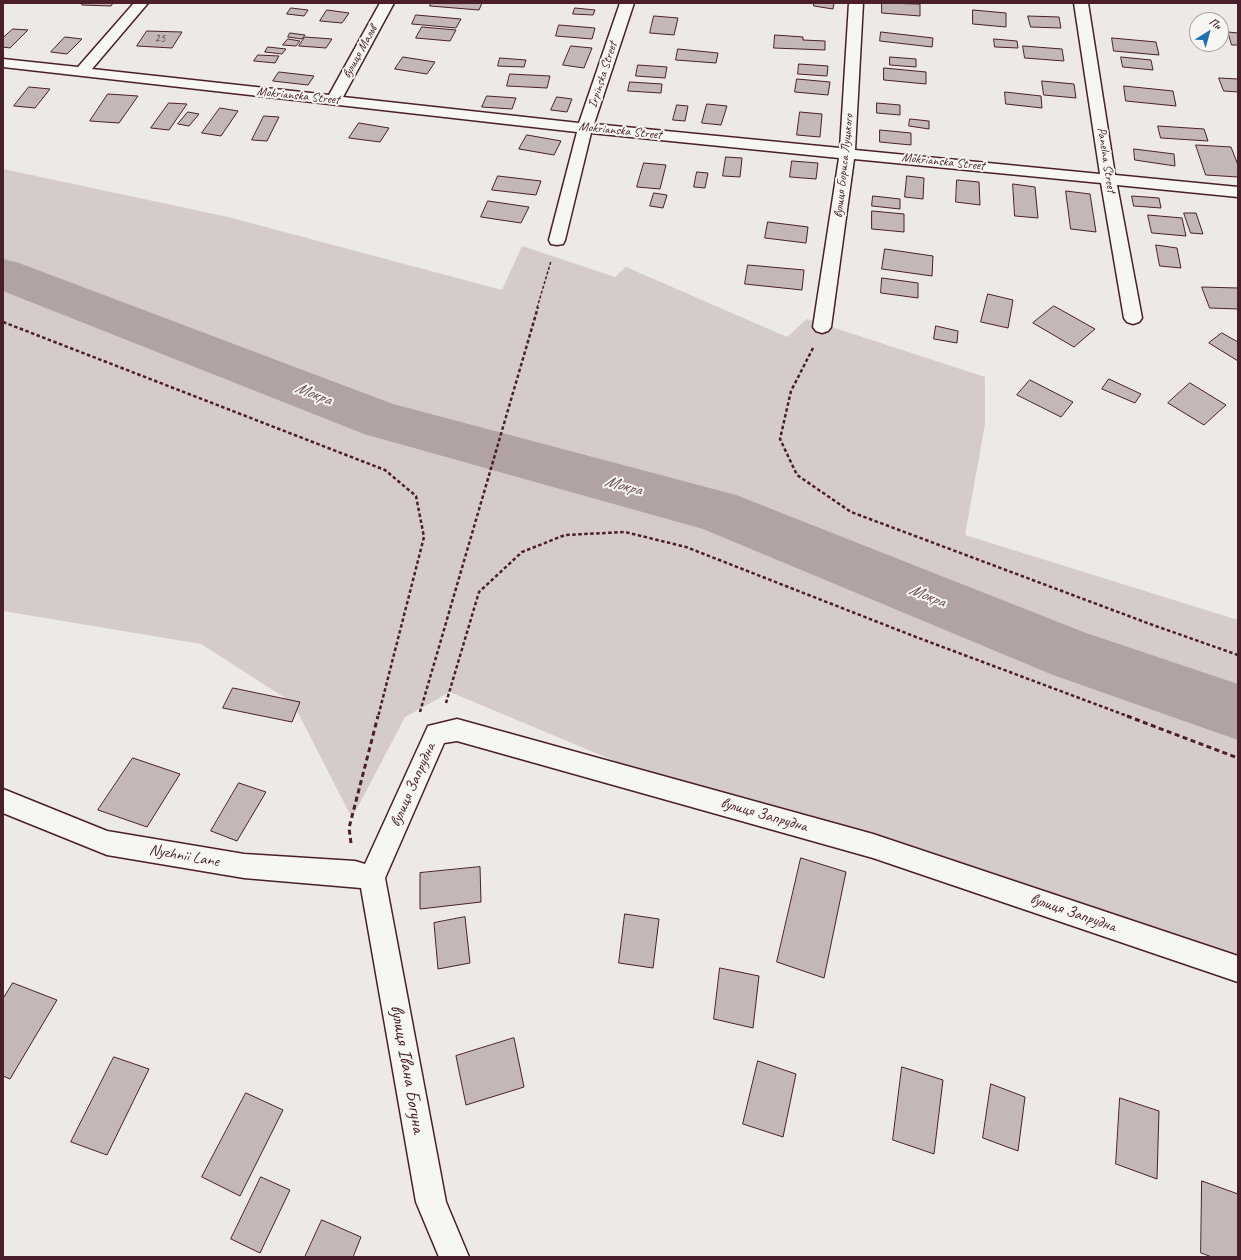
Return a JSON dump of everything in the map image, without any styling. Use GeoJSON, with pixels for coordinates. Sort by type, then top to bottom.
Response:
{"type":"FeatureCollection","features":[{"type":"Feature","properties":{"kind":"street"},"geometry":{"type":"LineString","coordinates":[[82,71],[141,3]]}},
{"type":"Feature","properties":{"kind":"street","name":"вулиця Мальв"},"geometry":{"type":"LineString","coordinates":[[334,100],[387,3]]}},
{"type":"Feature","properties":{"kind":"street","name":"Irpinska Street"},"geometry":{"type":"LineString","coordinates":[[557,240],[585,128],[626,3]]}},
{"type":"Feature","properties":{"kind":"street","name":"вулиця Бориса Луцького"},"geometry":{"type":"LineString","coordinates":[[822,328],[847,153],[856,3]]}},
{"type":"Feature","properties":{"kind":"street","name":"Panelna Street"},"geometry":{"type":"LineString","coordinates":[[1081,3],[1108,178],[1133,318]]}},
{"type":"Feature","properties":{"kind":"street","name":"Mokrianska Street"},"geometry":{"type":"LineString","coordinates":[[3,63],[585,128],[1108,178],[1238,192]]}},
{"type":"Feature","properties":{"kind":"street","name":"вулиця Запрудна"},"geometry":{"type":"LineString","coordinates":[[363,876],[427,726],[457,730],[496,739],[873,846],[1238,969]]}},
{"type":"Feature","properties":{"kind":"street","name":"Nyzhnii Lane"},"geometry":{"type":"LineString","coordinates":[[3,801],[107,842],[244,866],[363,876]]}},
{"type":"Feature","properties":{"kind":"street","name":"вулиця Івана Богуна"},"geometry":{"type":"LineString","coordinates":[[363,876],[431,1202],[454,1257]]}},
{"type":"Feature","properties":{"kind":"path"},"geometry":{"type":"LineString","coordinates":[[427,726],[557,240]]}},
{"type":"Feature","properties":{"kind":"path"},"geometry":{"type":"LineString","coordinates":[[3,322],[385,470],[416,496],[424,537],[349,828],[363,876]]}},
{"type":"Feature","properties":{"kind":"path"},"geometry":{"type":"LineString","coordinates":[[822,328],[791,391],[780,439],[797,474],[851,512],[1150,624],[1238,655]]}},
{"type":"Feature","properties":{"kind":"path"},"geometry":{"type":"LineString","coordinates":[[427,726],[479,592],[522,552],[565,535],[626,532],[686,547],[916,637],[1238,758]]}},
{"type":"Feature","properties":{"kind":"shaded area"},"geometry":{"type":"Polygon","coordinates":[[[3,169],[228,217],[502,290],[522,246],[615,277],[626,267],[787,337],[807,319],[985,377],[985,424],[965,535],[1238,620],[1238,960],[622,764],[450,692],[405,717],[352,818],[293,703],[201,644],[3,611],[3,169]]]}},
{"type":"Feature","properties":{"kind":"building"},"geometry":{"type":"Polygon","coordinates":[[[83,3],[113,3],[111,6],[82,5],[83,3]]]}},
{"type":"Feature","properties":{"kind":"building"},"geometry":{"type":"Polygon","coordinates":[[[431,3],[482,3],[479,10],[430,6],[431,3]]]}},
{"type":"Feature","properties":{"kind":"building"},"geometry":{"type":"Polygon","coordinates":[[[814,3],[834,3],[833,9],[814,6],[814,3]]]}},
{"type":"Feature","properties":{"kind":"building"},"geometry":{"type":"Polygon","coordinates":[[[882,3],[920,4],[920,16],[882,13],[882,3]]]}},
{"type":"Feature","properties":{"kind":"building"},"geometry":{"type":"Polygon","coordinates":[[[291,8],[308,10],[304,16],[287,14],[291,8]]]}},
{"type":"Feature","properties":{"kind":"building"},"geometry":{"type":"Polygon","coordinates":[[[575,8],[595,10],[593,15],[573,14],[575,8]]]}},
{"type":"Feature","properties":{"kind":"building"},"geometry":{"type":"Polygon","coordinates":[[[327,10],[349,13],[342,23],[320,21],[327,10]]]}},
{"type":"Feature","properties":{"kind":"building"},"geometry":{"type":"Polygon","coordinates":[[[973,10],[1006,13],[1006,27],[973,24],[973,10]]]}},
{"type":"Feature","properties":{"kind":"building"},"geometry":{"type":"Polygon","coordinates":[[[416,15],[461,19],[456,28],[412,24],[416,15]]]}},
{"type":"Feature","properties":{"kind":"building"},"geometry":{"type":"Polygon","coordinates":[[[654,16],[678,18],[674,35],[650,33],[654,16]]]}},
{"type":"Feature","properties":{"kind":"building"},"geometry":{"type":"Polygon","coordinates":[[[1028,16],[1059,17],[1061,28],[1031,27],[1028,16]]]}},
{"type":"Feature","properties":{"kind":"building"},"geometry":{"type":"Polygon","coordinates":[[[559,25],[595,28],[592,39],[556,36],[559,25]]]}},
{"type":"Feature","properties":{"kind":"building"},"geometry":{"type":"Polygon","coordinates":[[[422,27],[456,30],[450,41],[416,38],[422,27]]]}},
{"type":"Feature","properties":{"kind":"building"},"geometry":{"type":"Polygon","coordinates":[[[13,29],[28,30],[10,48],[3,47],[3,38],[13,29]]]}},
{"type":"Feature","properties":{"kind":"building"},"geometry":{"type":"Polygon","coordinates":[[[147,31],[182,32],[172,48],[137,46],[147,31]]]}},
{"type":"Feature","properties":{"kind":"building"},"geometry":{"type":"Polygon","coordinates":[[[881,32],[933,38],[932,47],[880,41],[881,32]]]}},
{"type":"Feature","properties":{"kind":"building"},"geometry":{"type":"Polygon","coordinates":[[[1229,32],[1238,33],[1238,45],[1232,45],[1229,32]]]}},
{"type":"Feature","properties":{"kind":"building"},"geometry":{"type":"Polygon","coordinates":[[[290,33],[305,35],[302,39],[288,37],[290,33]]]}},
{"type":"Feature","properties":{"kind":"building"},"geometry":{"type":"Polygon","coordinates":[[[775,35],[803,37],[803,40],[825,41],[825,50],[774,48],[775,35]]]}},
{"type":"Feature","properties":{"kind":"building"},"geometry":{"type":"Polygon","coordinates":[[[65,37],[82,39],[67,54],[51,52],[65,37]]]}},
{"type":"Feature","properties":{"kind":"building"},"geometry":{"type":"Polygon","coordinates":[[[305,37],[332,39],[326,48],[299,46],[305,37]]]}},
{"type":"Feature","properties":{"kind":"building"},"geometry":{"type":"Polygon","coordinates":[[[1112,38],[1156,42],[1159,55],[1114,51],[1112,38]]]}},
{"type":"Feature","properties":{"kind":"building"},"geometry":{"type":"Polygon","coordinates":[[[288,39],[300,41],[296,46],[283,45],[288,39]]]}},
{"type":"Feature","properties":{"kind":"building"},"geometry":{"type":"Polygon","coordinates":[[[994,39],[1017,41],[1018,48],[995,47],[994,39]]]}},
{"type":"Feature","properties":{"kind":"building"},"geometry":{"type":"Polygon","coordinates":[[[571,46],[592,48],[584,68],[563,65],[571,46]]]}},
{"type":"Feature","properties":{"kind":"building"},"geometry":{"type":"Polygon","coordinates":[[[1023,46],[1062,49],[1064,61],[1025,58],[1023,46]]]}},
{"type":"Feature","properties":{"kind":"building"},"geometry":{"type":"Polygon","coordinates":[[[268,47],[286,49],[282,54],[265,52],[268,47]]]}},
{"type":"Feature","properties":{"kind":"building"},"geometry":{"type":"Polygon","coordinates":[[[678,49],[718,53],[716,63],[676,60],[678,49]]]}},
{"type":"Feature","properties":{"kind":"building"},"geometry":{"type":"Polygon","coordinates":[[[258,55],[279,56],[275,63],[254,61],[258,55]]]}},
{"type":"Feature","properties":{"kind":"building"},"geometry":{"type":"Polygon","coordinates":[[[403,57],[435,62],[427,74],[395,69],[403,57]]]}},
{"type":"Feature","properties":{"kind":"building"},"geometry":{"type":"Polygon","coordinates":[[[890,57],[916,59],[916,67],[890,65],[890,57]]]}},
{"type":"Feature","properties":{"kind":"building"},"geometry":{"type":"Polygon","coordinates":[[[1121,57],[1151,60],[1153,70],[1123,67],[1121,57]]]}},
{"type":"Feature","properties":{"kind":"building"},"geometry":{"type":"Polygon","coordinates":[[[500,58],[526,60],[524,67],[498,66],[500,58]]]}},
{"type":"Feature","properties":{"kind":"building"},"geometry":{"type":"Polygon","coordinates":[[[799,64],[828,66],[827,76],[798,74],[799,64]]]}},
{"type":"Feature","properties":{"kind":"building"},"geometry":{"type":"Polygon","coordinates":[[[638,65],[667,67],[665,78],[636,76],[638,65]]]}},
{"type":"Feature","properties":{"kind":"building"},"geometry":{"type":"Polygon","coordinates":[[[884,68],[926,72],[926,84],[884,80],[884,68]]]}},
{"type":"Feature","properties":{"kind":"building"},"geometry":{"type":"Polygon","coordinates":[[[279,72],[314,76],[308,85],[273,81],[279,72]]]}},
{"type":"Feature","properties":{"kind":"building"},"geometry":{"type":"Polygon","coordinates":[[[510,74],[550,76],[547,88],[507,86],[510,74]]]}},
{"type":"Feature","properties":{"kind":"building"},"geometry":{"type":"Polygon","coordinates":[[[1219,78],[1238,79],[1238,92],[1224,91],[1219,78]]]}},
{"type":"Feature","properties":{"kind":"building"},"geometry":{"type":"Polygon","coordinates":[[[797,79],[830,82],[828,95],[795,92],[797,79]]]}},
{"type":"Feature","properties":{"kind":"building"},"geometry":{"type":"Polygon","coordinates":[[[1042,81],[1074,84],[1076,98],[1044,95],[1042,81]]]}},
{"type":"Feature","properties":{"kind":"building"},"geometry":{"type":"Polygon","coordinates":[[[630,82],[662,84],[661,93],[628,91],[630,82]]]}},
{"type":"Feature","properties":{"kind":"building"},"geometry":{"type":"Polygon","coordinates":[[[1124,86],[1173,91],[1176,106],[1126,101],[1124,86]]]}},
{"type":"Feature","properties":{"kind":"building"},"geometry":{"type":"Polygon","coordinates":[[[29,87],[50,89],[35,108],[14,106],[29,87]]]}},
{"type":"Feature","properties":{"kind":"building"},"geometry":{"type":"Polygon","coordinates":[[[1005,92],[1041,96],[1042,108],[1006,104],[1005,92]]]}},
{"type":"Feature","properties":{"kind":"building"},"geometry":{"type":"Polygon","coordinates":[[[108,94],[138,96],[119,123],[90,121],[108,94]]]}},
{"type":"Feature","properties":{"kind":"building"},"geometry":{"type":"Polygon","coordinates":[[[487,96],[516,98],[512,109],[482,107],[487,96]]]}},
{"type":"Feature","properties":{"kind":"building"},"geometry":{"type":"Polygon","coordinates":[[[557,97],[572,99],[567,112],[551,110],[557,97]]]}},
{"type":"Feature","properties":{"kind":"building"},"geometry":{"type":"Polygon","coordinates":[[[169,103],[187,104],[169,130],[151,128],[169,103]]]}},
{"type":"Feature","properties":{"kind":"building"},"geometry":{"type":"Polygon","coordinates":[[[877,103],[900,105],[900,115],[877,113],[877,103]]]}},
{"type":"Feature","properties":{"kind":"building"},"geometry":{"type":"Polygon","coordinates":[[[707,104],[727,106],[721,125],[702,123],[707,104]]]}},
{"type":"Feature","properties":{"kind":"building"},"geometry":{"type":"Polygon","coordinates":[[[677,105],[688,106],[685,121],[673,120],[677,105]]]}},
{"type":"Feature","properties":{"kind":"building"},"geometry":{"type":"Polygon","coordinates":[[[220,108],[238,111],[221,136],[202,133],[220,108]]]}},
{"type":"Feature","properties":{"kind":"building"},"geometry":{"type":"Polygon","coordinates":[[[188,112],[199,114],[189,126],[178,124],[188,112]]]}},
{"type":"Feature","properties":{"kind":"building"},"geometry":{"type":"Polygon","coordinates":[[[800,112],[822,114],[820,137],[797,135],[800,112]]]}},
{"type":"Feature","properties":{"kind":"building"},"geometry":{"type":"Polygon","coordinates":[[[264,116],[279,117],[267,141],[252,140],[264,116]]]}},
{"type":"Feature","properties":{"kind":"building"},"geometry":{"type":"Polygon","coordinates":[[[910,119],[929,121],[929,129],[909,126],[910,119]]]}},
{"type":"Feature","properties":{"kind":"building"},"geometry":{"type":"Polygon","coordinates":[[[359,123],[389,128],[380,142],[349,138],[359,123]]]}},
{"type":"Feature","properties":{"kind":"building"},"geometry":{"type":"Polygon","coordinates":[[[1158,126],[1204,129],[1208,141],[1161,138],[1158,126]]]}},
{"type":"Feature","properties":{"kind":"building"},"geometry":{"type":"Polygon","coordinates":[[[880,130],[911,133],[911,145],[880,142],[880,130]]]}},
{"type":"Feature","properties":{"kind":"building"},"geometry":{"type":"Polygon","coordinates":[[[527,135],[561,141],[554,155],[519,149],[527,135]]]}},
{"type":"Feature","properties":{"kind":"building"},"geometry":{"type":"Polygon","coordinates":[[[1196,145],[1231,147],[1238,165],[1238,177],[1206,175],[1196,145]]]}},
{"type":"Feature","properties":{"kind":"building"},"geometry":{"type":"Polygon","coordinates":[[[1134,149],[1174,154],[1175,166],[1135,160],[1134,149]]]}},
{"type":"Feature","properties":{"kind":"building"},"geometry":{"type":"Polygon","coordinates":[[[726,157],[742,158],[740,177],[723,176],[726,157]]]}},
{"type":"Feature","properties":{"kind":"building"},"geometry":{"type":"Polygon","coordinates":[[[792,161],[818,163],[816,179],[790,177],[792,161]]]}},
{"type":"Feature","properties":{"kind":"building"},"geometry":{"type":"Polygon","coordinates":[[[644,163],[666,165],[660,189],[637,187],[644,163]]]}},
{"type":"Feature","properties":{"kind":"building"},"geometry":{"type":"Polygon","coordinates":[[[697,172],[708,173],[705,188],[694,187],[697,172]]]}},
{"type":"Feature","properties":{"kind":"building"},"geometry":{"type":"Polygon","coordinates":[[[498,176],[541,181],[536,195],[492,190],[498,176]]]}},
{"type":"Feature","properties":{"kind":"building"},"geometry":{"type":"Polygon","coordinates":[[[907,176],[924,178],[923,199],[905,197],[907,176]]]}},
{"type":"Feature","properties":{"kind":"building"},"geometry":{"type":"Polygon","coordinates":[[[957,180],[979,182],[980,205],[956,202],[957,180]]]}},
{"type":"Feature","properties":{"kind":"building"},"geometry":{"type":"Polygon","coordinates":[[[1013,184],[1035,187],[1038,218],[1015,216],[1013,184]]]}},
{"type":"Feature","properties":{"kind":"building"},"geometry":{"type":"Polygon","coordinates":[[[1066,191],[1090,194],[1096,232],[1071,229],[1066,191]]]}},
{"type":"Feature","properties":{"kind":"building"},"geometry":{"type":"Polygon","coordinates":[[[654,193],[667,195],[663,208],[650,206],[654,193]]]}},
{"type":"Feature","properties":{"kind":"building"},"geometry":{"type":"Polygon","coordinates":[[[873,196],[900,199],[900,209],[872,206],[873,196]]]}},
{"type":"Feature","properties":{"kind":"building"},"geometry":{"type":"Polygon","coordinates":[[[1132,196],[1159,198],[1161,208],[1134,206],[1132,196]]]}},
{"type":"Feature","properties":{"kind":"building"},"geometry":{"type":"Polygon","coordinates":[[[488,201],[529,207],[521,223],[481,217],[488,201]]]}},
{"type":"Feature","properties":{"kind":"building"},"geometry":{"type":"Polygon","coordinates":[[[872,211],[904,214],[904,232],[872,229],[872,211]]]}},
{"type":"Feature","properties":{"kind":"building"},"geometry":{"type":"Polygon","coordinates":[[[1184,213],[1196,213],[1203,234],[1191,233],[1184,213]]]}},
{"type":"Feature","properties":{"kind":"building"},"geometry":{"type":"Polygon","coordinates":[[[1148,215],[1182,218],[1186,236],[1152,233],[1148,215]]]}},
{"type":"Feature","properties":{"kind":"building"},"geometry":{"type":"Polygon","coordinates":[[[768,222],[808,227],[806,243],[765,238],[768,222]]]}},
{"type":"Feature","properties":{"kind":"building"},"geometry":{"type":"Polygon","coordinates":[[[1156,245],[1177,248],[1181,268],[1160,266],[1156,245]]]}},
{"type":"Feature","properties":{"kind":"building"},"geometry":{"type":"Polygon","coordinates":[[[885,249],[933,256],[932,276],[882,269],[885,249]]]}},
{"type":"Feature","properties":{"kind":"building"},"geometry":{"type":"Polygon","coordinates":[[[748,265],[804,270],[802,290],[745,284],[748,265]]]}},
{"type":"Feature","properties":{"kind":"building"},"geometry":{"type":"Polygon","coordinates":[[[882,278],[918,283],[918,298],[881,293],[882,278]]]}},
{"type":"Feature","properties":{"kind":"building"},"geometry":{"type":"Polygon","coordinates":[[[1202,287],[1238,288],[1238,309],[1210,308],[1202,287]]]}},
{"type":"Feature","properties":{"kind":"building"},"geometry":{"type":"Polygon","coordinates":[[[988,294],[1013,300],[1008,328],[981,322],[988,294]]]}},
{"type":"Feature","properties":{"kind":"building"},"geometry":{"type":"Polygon","coordinates":[[[1054,306],[1095,329],[1074,347],[1033,323],[1054,306]]]}},
{"type":"Feature","properties":{"kind":"building"},"geometry":{"type":"Polygon","coordinates":[[[936,326],[958,331],[957,343],[934,339],[936,326]]]}},
{"type":"Feature","properties":{"kind":"building"},"geometry":{"type":"Polygon","coordinates":[[[1222,333],[1238,342],[1238,361],[1209,343],[1222,333]]]}},
{"type":"Feature","properties":{"kind":"building"},"geometry":{"type":"Polygon","coordinates":[[[1109,379],[1141,394],[1135,403],[1102,389],[1109,379]]]}},
{"type":"Feature","properties":{"kind":"building"},"geometry":{"type":"Polygon","coordinates":[[[1030,380],[1073,402],[1061,417],[1017,395],[1030,380]]]}},
{"type":"Feature","properties":{"kind":"building"},"geometry":{"type":"Polygon","coordinates":[[[1190,383],[1226,405],[1204,425],[1168,403],[1190,383]]]}},
{"type":"Feature","properties":{"kind":"building"},"geometry":{"type":"Polygon","coordinates":[[[233,688],[300,702],[292,722],[223,708],[233,688]]]}},
{"type":"Feature","properties":{"kind":"building"},"geometry":{"type":"Polygon","coordinates":[[[133,758],[180,774],[147,827],[98,810],[133,758]]]}},
{"type":"Feature","properties":{"kind":"building"},"geometry":{"type":"Polygon","coordinates":[[[239,783],[266,792],[237,841],[211,831],[239,783]]]}},
{"type":"Feature","properties":{"kind":"building"},"geometry":{"type":"Polygon","coordinates":[[[801,858],[846,872],[824,978],[777,962],[801,858]]]}},
{"type":"Feature","properties":{"kind":"building"},"geometry":{"type":"Polygon","coordinates":[[[480,867],[481,902],[420,909],[420,873],[480,867]]]}},
{"type":"Feature","properties":{"kind":"building"},"geometry":{"type":"Polygon","coordinates":[[[625,914],[659,919],[653,968],[619,963],[625,914]]]}},
{"type":"Feature","properties":{"kind":"building"},"geometry":{"type":"Polygon","coordinates":[[[465,917],[470,963],[438,969],[434,923],[465,917]]]}},
{"type":"Feature","properties":{"kind":"building"},"geometry":{"type":"Polygon","coordinates":[[[720,968],[759,976],[753,1028],[714,1019],[720,968]]]}},
{"type":"Feature","properties":{"kind":"building"},"geometry":{"type":"Polygon","coordinates":[[[13,983],[57,1000],[10,1079],[3,1076],[3,999],[13,983]]]}},
{"type":"Feature","properties":{"kind":"building"},"geometry":{"type":"Polygon","coordinates":[[[514,1038],[524,1087],[466,1105],[456,1056],[514,1038]]]}},
{"type":"Feature","properties":{"kind":"building"},"geometry":{"type":"Polygon","coordinates":[[[114,1057],[149,1069],[107,1155],[71,1142],[114,1057]]]}},
{"type":"Feature","properties":{"kind":"building"},"geometry":{"type":"Polygon","coordinates":[[[758,1061],[796,1074],[783,1137],[743,1124],[758,1061]]]}},
{"type":"Feature","properties":{"kind":"building"},"geometry":{"type":"Polygon","coordinates":[[[902,1067],[943,1080],[934,1154],[893,1140],[902,1067]]]}},
{"type":"Feature","properties":{"kind":"building"},"geometry":{"type":"Polygon","coordinates":[[[991,1084],[1025,1097],[1018,1151],[983,1138],[991,1084]]]}},
{"type":"Feature","properties":{"kind":"building"},"geometry":{"type":"Polygon","coordinates":[[[246,1093],[283,1110],[240,1196],[202,1177],[246,1093]]]}},
{"type":"Feature","properties":{"kind":"building"},"geometry":{"type":"Polygon","coordinates":[[[1120,1098],[1159,1111],[1157,1179],[1116,1164],[1120,1098]]]}},
{"type":"Feature","properties":{"kind":"building"},"geometry":{"type":"Polygon","coordinates":[[[261,1177],[290,1190],[260,1253],[231,1239],[261,1177]]]}},
{"type":"Feature","properties":{"kind":"building"},"geometry":{"type":"Polygon","coordinates":[[[1202,1181],[1238,1194],[1238,1257],[1212,1257],[1201,1253],[1202,1181]]]}},
{"type":"Feature","properties":{"kind":"building"},"geometry":{"type":"Polygon","coordinates":[[[322,1220],[361,1237],[353,1257],[305,1257],[322,1220]]]}},
{"type":"Feature","properties":{"kind":"waterway","name":"Мокра"},"geometry":{"type":"LineString","coordinates":[[3,274],[382,420],[716,511],[1075,656],[1238,712]]}}]}
